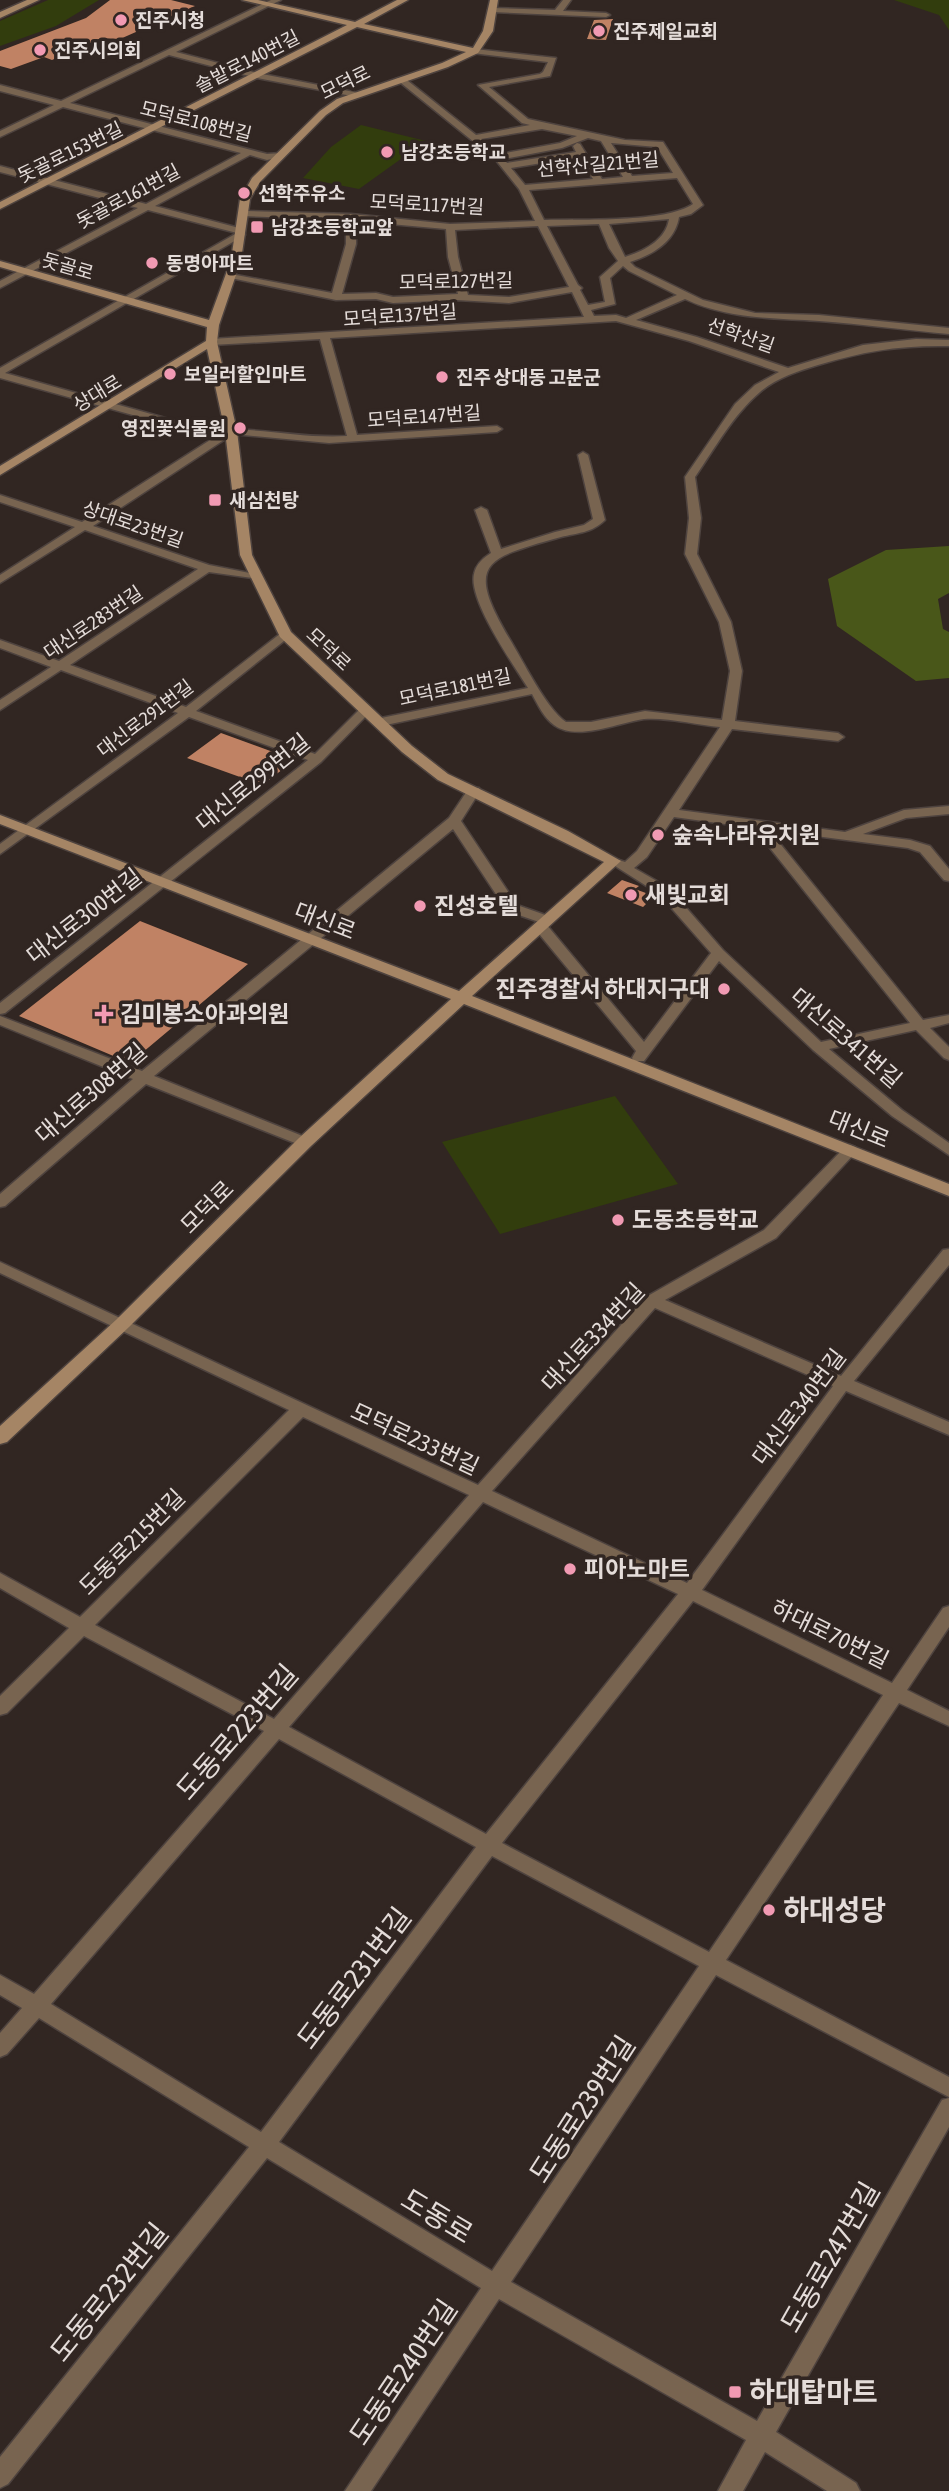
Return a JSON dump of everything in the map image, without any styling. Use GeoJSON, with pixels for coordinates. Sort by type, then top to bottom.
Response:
{"type":"FeatureCollection","features":[{"type":"Feature","properties":{"kind":"street"},"geometry":{"type":"LineString","coordinates":[[0,9],[21,0]]}},
{"type":"Feature","properties":{"kind":"street"},"geometry":{"type":"LineString","coordinates":[[0,15],[35,0]]}},
{"type":"Feature","properties":{"kind":"street"},"geometry":{"type":"LineString","coordinates":[[246,0],[475,51],[552,60],[547,74],[542,76],[482,85],[526,121],[604,139],[629,179]]}},
{"type":"Feature","properties":{"kind":"street"},"geometry":{"type":"LineString","coordinates":[[0,134],[277,0]]}},
{"type":"Feature","properties":{"kind":"street","name":"솔밭로140번길"},"geometry":{"type":"LineString","coordinates":[[156,128],[404,0]]}},
{"type":"Feature","properties":{"kind":"street"},"geometry":{"type":"LineString","coordinates":[[557,13],[567,0]]}},
{"type":"Feature","properties":{"kind":"street"},"geometry":{"type":"LineString","coordinates":[[475,51],[488,31],[493,5],[557,13],[607,15]]}},
{"type":"Feature","properties":{"kind":"street","name":"모덕로"},"geometry":{"type":"LineString","coordinates":[[0,1437],[123,1323],[305,1142],[543,923],[620,865],[443,777],[407,749],[285,634],[246,555],[231,431],[211,342],[213,326],[231,277],[245,199],[252,186],[323,113],[354,95],[444,65],[475,51]]}},
{"type":"Feature","properties":{"kind":"street"},"geometry":{"type":"LineString","coordinates":[[170,53],[354,95]]}},
{"type":"Feature","properties":{"kind":"street"},"geometry":{"type":"LineString","coordinates":[[400,79],[498,158],[523,188],[577,288],[591,320]]}},
{"type":"Feature","properties":{"kind":"street","name":"모덕로108번길"},"geometry":{"type":"LineString","coordinates":[[0,88],[267,157],[281,156]]}},
{"type":"Feature","properties":{"kind":"street"},"geometry":{"type":"LineString","coordinates":[[472,138],[542,126]]}},
{"type":"Feature","properties":{"kind":"street","name":"돗골로153번길"},"geometry":{"type":"LineString","coordinates":[[0,206],[156,128]]}},
{"type":"Feature","properties":{"kind":"street"},"geometry":{"type":"LineString","coordinates":[[498,158],[574,141],[585,136]]}},
{"type":"Feature","properties":{"kind":"street","name":"선학산길21번길"},"geometry":{"type":"LineString","coordinates":[[523,188],[680,175],[660,144],[604,139]]}},
{"type":"Feature","properties":{"kind":"street"},"geometry":{"type":"LineString","coordinates":[[574,141],[599,182]]}},
{"type":"Feature","properties":{"kind":"street","name":"돗골로161번길"},"geometry":{"type":"LineString","coordinates":[[0,285],[248,152]]}},
{"type":"Feature","properties":{"kind":"street"},"geometry":{"type":"LineString","coordinates":[[505,166],[582,154]]}},
{"type":"Feature","properties":{"kind":"street"},"geometry":{"type":"LineString","coordinates":[[3,172],[240,233]]}},
{"type":"Feature","properties":{"kind":"street"},"geometry":{"type":"LineString","coordinates":[[586,307],[610,304],[605,277],[622,261],[645,254],[672,229],[674,216],[688,212],[698,205],[680,175]]}},
{"type":"Feature","properties":{"kind":"street","name":"모덕로117번길"},"geometry":{"type":"LineString","coordinates":[[244,214],[351,217],[450,227],[674,216]]}},
{"type":"Feature","properties":{"kind":"street","name":"모덕로117번길"},"geometry":{"type":"LineString","coordinates":[[336,297],[351,244],[351,217]]}},
{"type":"Feature","properties":{"kind":"street"},"geometry":{"type":"LineString","coordinates":[[603,221],[622,261],[632,269],[700,302],[755,316],[819,318],[949,331]]}},
{"type":"Feature","properties":{"kind":"street"},"geometry":{"type":"LineString","coordinates":[[450,227],[453,257],[464,298]]}},
{"type":"Feature","properties":{"kind":"street"},"geometry":{"type":"LineString","coordinates":[[0,374],[168,278],[240,233]]}},
{"type":"Feature","properties":{"kind":"street","name":"돗골로"},"geometry":{"type":"LineString","coordinates":[[0,264],[213,326]]}},
{"type":"Feature","properties":{"kind":"street","name":"모덕로127번길"},"geometry":{"type":"LineString","coordinates":[[231,277],[336,297],[376,296],[393,300],[509,300],[577,288]]}},
{"type":"Feature","properties":{"kind":"street"},"geometry":{"type":"LineString","coordinates":[[626,321],[685,295]]}},
{"type":"Feature","properties":{"kind":"street","name":"선학산길"},"geometry":{"type":"LineString","coordinates":[[591,320],[616,318],[693,339],[788,371]]}},
{"type":"Feature","properties":{"kind":"street","name":"모덕로137번길"},"geometry":{"type":"LineString","coordinates":[[211,342],[591,320]]}},
{"type":"Feature","properties":{"kind":"street","name":"모덕로147번길"},"geometry":{"type":"LineString","coordinates":[[325,337],[353,439]]}},
{"type":"Feature","properties":{"kind":"street","name":"상대로"},"geometry":{"type":"LineString","coordinates":[[0,471],[211,342]]}},
{"type":"Feature","properties":{"kind":"street"},"geometry":{"type":"LineString","coordinates":[[788,371],[863,348],[916,342],[949,342]]}},
{"type":"Feature","properties":{"kind":"street","name":"선학산길"},"geometry":{"type":"LineString","coordinates":[[620,865],[642,854],[728,725],[736,671],[725,622],[691,554],[695,517],[690,477],[739,405],[759,387],[788,371]]}},
{"type":"Feature","properties":{"kind":"street","name":"모덕로147번길"},"geometry":{"type":"LineString","coordinates":[[0,374],[201,432],[231,431],[328,440],[497,429]]}},
{"type":"Feature","properties":{"kind":"street"},"geometry":{"type":"LineString","coordinates":[[0,580],[231,431]]}},
{"type":"Feature","properties":{"kind":"street"},"geometry":{"type":"LineString","coordinates":[[535,690],[489,611],[479,579],[484,563],[497,554],[559,534],[588,528],[599,520],[583,454]]}},
{"type":"Feature","properties":{"kind":"street","name":"상대로23번길"},"geometry":{"type":"LineString","coordinates":[[0,498],[206,568],[256,577]]}},
{"type":"Feature","properties":{"kind":"street"},"geometry":{"type":"LineString","coordinates":[[481,510],[497,554]]}},
{"type":"Feature","properties":{"kind":"street","name":"대신로283번길"},"geometry":{"type":"LineString","coordinates":[[0,706],[206,568]]}},
{"type":"Feature","properties":{"kind":"street","name":"대신로291번길"},"geometry":{"type":"LineString","coordinates":[[0,850],[187,712],[285,634]]}},
{"type":"Feature","properties":{"kind":"street"},"geometry":{"type":"LineString","coordinates":[[0,644],[317,759]]}},
{"type":"Feature","properties":{"kind":"street","name":"모덕로181번길"},"geometry":{"type":"LineString","coordinates":[[381,722],[535,690],[555,719],[570,727],[615,724],[645,715],[728,725]]}},
{"type":"Feature","properties":{"kind":"street","name":"대신로299번길"},"geometry":{"type":"LineString","coordinates":[[163,883],[317,759],[366,710]]}},
{"type":"Feature","properties":{"kind":"street"},"geometry":{"type":"LineString","coordinates":[[728,725],[838,737]]}},
{"type":"Feature","properties":{"kind":"street","name":"대신로308번길"},"geometry":{"type":"LineString","coordinates":[[0,1202],[308,939],[454,821],[474,791]]}},
{"type":"Feature","properties":{"kind":"street"},"geometry":{"type":"LineString","coordinates":[[847,835],[904,814],[949,810]]}},
{"type":"Feature","properties":{"kind":"street"},"geometry":{"type":"LineString","coordinates":[[671,813],[910,844],[925,849],[949,877]]}},
{"type":"Feature","properties":{"kind":"street","name":"대신로"},"geometry":{"type":"LineString","coordinates":[[0,819],[464,998],[639,1058],[850,1150],[949,1189]]}},
{"type":"Feature","properties":{"kind":"street"},"geometry":{"type":"LineString","coordinates":[[454,821],[512,908],[543,923],[639,1058],[718,953]]}},
{"type":"Feature","properties":{"kind":"street"},"geometry":{"type":"LineString","coordinates":[[758,824],[920,1026],[949,1055]]}},
{"type":"Feature","properties":{"kind":"street","name":"대신로341번길"},"geometry":{"type":"LineString","coordinates":[[620,865],[664,891],[718,953],[818,1047],[897,1113],[949,1150]]}},
{"type":"Feature","properties":{"kind":"street","name":"대신로300번길"},"geometry":{"type":"LineString","coordinates":[[0,1010],[163,883]]}},
{"type":"Feature","properties":{"kind":"street"},"geometry":{"type":"LineString","coordinates":[[0,1020],[305,1142]]}},
{"type":"Feature","properties":{"kind":"street"},"geometry":{"type":"LineString","coordinates":[[818,1047],[949,1020]]}},
{"type":"Feature","properties":{"kind":"street","name":"대신로334번길"},"geometry":{"type":"LineString","coordinates":[[480,1494],[652,1301],[770,1234],[850,1150]]}},
{"type":"Feature","properties":{"kind":"street","name":"대신로340번길"},"geometry":{"type":"LineString","coordinates":[[690,1592],[843,1384],[949,1254]]}},
{"type":"Feature","properties":{"kind":"street","name":"모덕로233번길"},"geometry":{"type":"LineString","coordinates":[[0,1268],[123,1323],[299,1410],[690,1592]]}},
{"type":"Feature","properties":{"kind":"street"},"geometry":{"type":"LineString","coordinates":[[652,1301],[949,1429]]}},
{"type":"Feature","properties":{"kind":"street","name":"도동로215번길"},"geometry":{"type":"LineString","coordinates":[[0,1708],[299,1410]]}},
{"type":"Feature","properties":{"kind":"street","name":"도동로223번길"},"geometry":{"type":"LineString","coordinates":[[0,2048],[480,1494]]}},
{"type":"Feature","properties":{"kind":"street"},"geometry":{"type":"LineString","coordinates":[[0,1580],[489,1845],[949,2088]]}},
{"type":"Feature","properties":{"kind":"street","name":"하대로70번길"},"geometry":{"type":"LineString","coordinates":[[690,1592],[949,1720]]}},
{"type":"Feature","properties":{"kind":"street","name":"도동로231번길"},"geometry":{"type":"LineString","coordinates":[[264,2145],[489,1845],[690,1592]]}},
{"type":"Feature","properties":{"kind":"street","name":"도동로239번길"},"geometry":{"type":"LineString","coordinates":[[498,2287],[712,1962],[949,1613]]}},
{"type":"Feature","properties":{"kind":"street","name":"도동로"},"geometry":{"type":"LineString","coordinates":[[0,1984],[498,2287],[762,2436],[848,2491]]}},
{"type":"Feature","properties":{"kind":"street","name":"도동로247번길"},"geometry":{"type":"LineString","coordinates":[[730,2491],[949,2106]]}},
{"type":"Feature","properties":{"kind":"street","name":"도동로232번길"},"geometry":{"type":"LineString","coordinates":[[0,2476],[264,2145]]}},
{"type":"Feature","properties":{"kind":"street","name":"도동로240번길"},"geometry":{"type":"LineString","coordinates":[[358,2491],[498,2287]]}},
{"type":"Feature","properties":{"kind":"green space"},"geometry":{"type":"Polygon","coordinates":[[[48,0],[99,0],[56,26],[0,46],[0,21],[48,0]]]}},
{"type":"Feature","properties":{"kind":"green space"},"geometry":{"type":"Polygon","coordinates":[[[894,0],[949,0],[949,30],[939,15],[894,0]]]}},
{"type":"Feature","properties":{"kind":"green space"},"geometry":{"type":"Polygon","coordinates":[[[361,125],[426,141],[359,189],[303,178],[331,147],[361,125]]]}},
{"type":"Feature","properties":{"kind":"green space"},"geometry":{"type":"Polygon","coordinates":[[[949,546],[949,593],[938,599],[943,629],[949,632],[949,678],[916,681],[837,626],[828,579],[886,550],[949,546]]]}},
{"type":"Feature","properties":{"kind":"green space"},"geometry":{"type":"Polygon","coordinates":[[[615,1096],[678,1184],[500,1234],[442,1142],[615,1096]]]}},
{"type":"Feature","properties":{"kind":"building"},"geometry":{"type":"Polygon","coordinates":[[[110,0],[171,0],[195,6],[120,39],[101,38],[52,60],[44,57],[11,69],[0,66],[0,51],[86,18],[110,0]]]}},
{"type":"Feature","properties":{"kind":"building","name":"진주제일교회"},"geometry":{"type":"Polygon","coordinates":[[[613,19],[606,40],[587,39],[594,20],[613,19]]]}},
{"type":"Feature","properties":{"kind":"building"},"geometry":{"type":"Polygon","coordinates":[[[221,733],[295,760],[262,785],[187,758],[221,733]]]}},
{"type":"Feature","properties":{"kind":"building","name":"새빛교회"},"geometry":{"type":"Polygon","coordinates":[[[622,880],[639,886],[635,889],[654,896],[643,907],[607,893],[622,880]]]}},
{"type":"Feature","properties":{"kind":"building"},"geometry":{"type":"Polygon","coordinates":[[[140,921],[248,964],[130,1063],[19,1016],[140,921]]]}},
{"type":"Feature","properties":{"kind":"place","name":"진주시청"},"geometry":{"type":"Point","coordinates":[121,20]}},
{"type":"Feature","properties":{"kind":"place","name":"진주제일교회"},"geometry":{"type":"Point","coordinates":[599,31]}},
{"type":"Feature","properties":{"kind":"place","name":"진주시의회"},"geometry":{"type":"Point","coordinates":[40,50]}},
{"type":"Feature","properties":{"kind":"place","name":"남강초등학교"},"geometry":{"type":"Point","coordinates":[387,152]}},
{"type":"Feature","properties":{"kind":"place","name":"선학주유소"},"geometry":{"type":"Point","coordinates":[244,193]}},
{"type":"Feature","properties":{"kind":"place","name":"남강초등학교앞"},"geometry":{"type":"Point","coordinates":[257,227]}},
{"type":"Feature","properties":{"kind":"place","name":"동명아파트"},"geometry":{"type":"Point","coordinates":[152,263]}},
{"type":"Feature","properties":{"kind":"place","name":"보일러할인마트"},"geometry":{"type":"Point","coordinates":[170,374]}},
{"type":"Feature","properties":{"kind":"place","name":"진주 상대동 고분군"},"geometry":{"type":"Point","coordinates":[442,377]}},
{"type":"Feature","properties":{"kind":"place","name":"영진꽃식물원"},"geometry":{"type":"Point","coordinates":[240,428]}},
{"type":"Feature","properties":{"kind":"place","name":"새심천탕"},"geometry":{"type":"Point","coordinates":[215,500]}},
{"type":"Feature","properties":{"kind":"place","name":"숲속나라유치원"},"geometry":{"type":"Point","coordinates":[658,835]}},
{"type":"Feature","properties":{"kind":"place","name":"새빛교회"},"geometry":{"type":"Point","coordinates":[631,895]}},
{"type":"Feature","properties":{"kind":"place","name":"진성호텔"},"geometry":{"type":"Point","coordinates":[420,906]}},
{"type":"Feature","properties":{"kind":"place","name":"진주경찰서 하대지구대"},"geometry":{"type":"Point","coordinates":[724,989]}},
{"type":"Feature","properties":{"kind":"place","name":"김미봉소아과의원"},"geometry":{"type":"Point","coordinates":[104,1014]}},
{"type":"Feature","properties":{"kind":"place","name":"도동초등학교"},"geometry":{"type":"Point","coordinates":[618,1220]}},
{"type":"Feature","properties":{"kind":"place","name":"피아노마트"},"geometry":{"type":"Point","coordinates":[570,1569]}},
{"type":"Feature","properties":{"kind":"place","name":"하대성당"},"geometry":{"type":"Point","coordinates":[769,1910]}},
{"type":"Feature","properties":{"kind":"place","name":"하대탑마트"},"geometry":{"type":"Point","coordinates":[735,2392]}}]}
